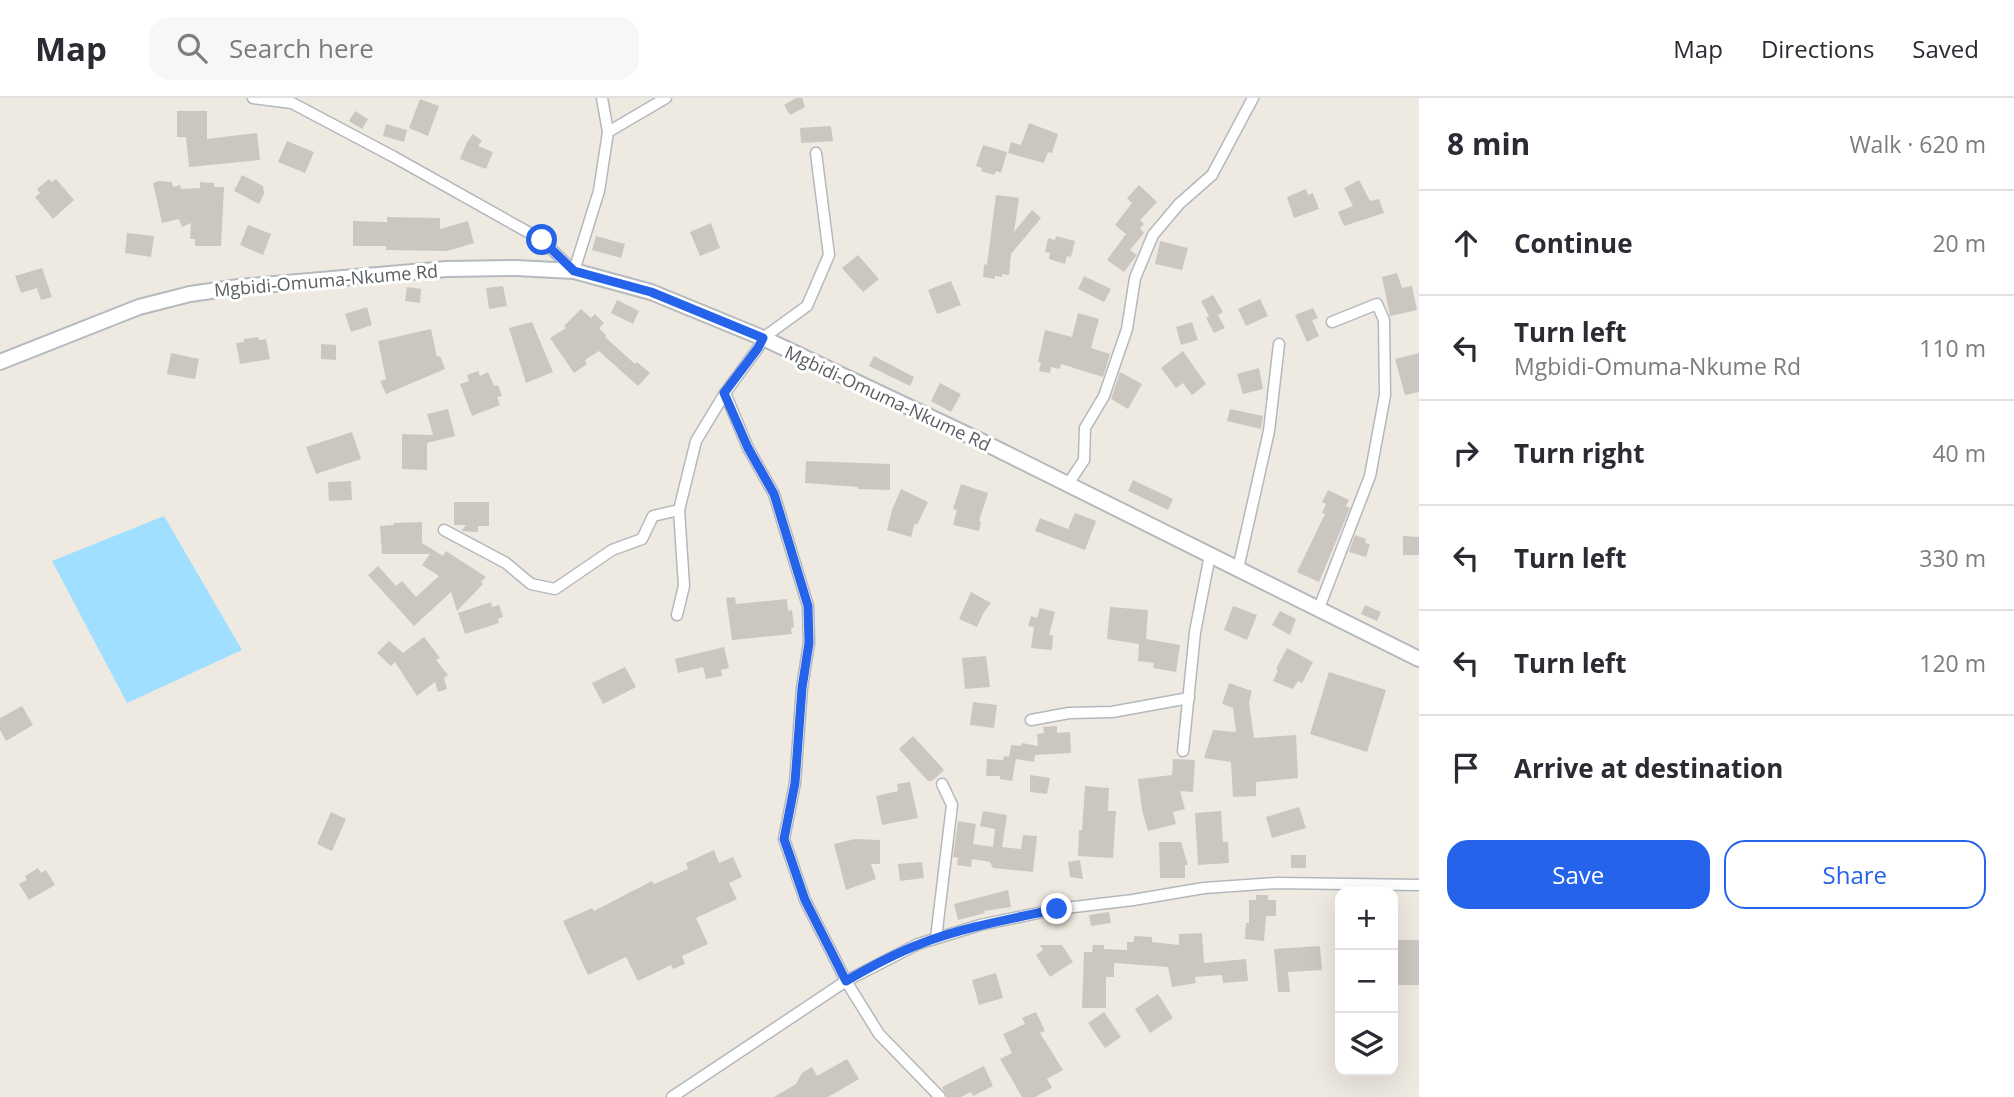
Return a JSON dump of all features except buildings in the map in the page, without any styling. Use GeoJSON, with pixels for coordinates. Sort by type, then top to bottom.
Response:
{"type":"FeatureCollection","features":[{"type":"Feature","properties":{"kind":"street"},"geometry":{"type":"LineString","coordinates":[[253,98],[292,103],[394,157],[542,240],[574,271],[599,191],[608,132],[602,98]]}},
{"type":"Feature","properties":{"kind":"street"},"geometry":{"type":"LineString","coordinates":[[608,132],[666,98]]}},
{"type":"Feature","properties":{"kind":"street"},"geometry":{"type":"LineString","coordinates":[[1068,484],[1084,460],[1085,428],[1108,385],[1127,329],[1135,278],[1153,236],[1179,204],[1212,174],[1253,98]]}},
{"type":"Feature","properties":{"kind":"street"},"geometry":{"type":"LineString","coordinates":[[677,615],[684,586],[679,510],[696,441],[724,393],[763,338],[807,306],[829,256],[816,153]]}},
{"type":"Feature","properties":{"kind":"street","name":"Mgbidi-Omuma-Nkume Rd"},"geometry":{"type":"LineString","coordinates":[[0,362],[139,307],[190,294],[239,287],[447,269],[574,271],[651,292],[763,338],[1068,484],[1419,659]]}},
{"type":"Feature","properties":{"kind":"street"},"geometry":{"type":"LineString","coordinates":[[1319,608],[1370,476],[1385,395],[1384,320],[1377,304],[1332,322]]}},
{"type":"Feature","properties":{"kind":"street"},"geometry":{"type":"LineString","coordinates":[[1238,569],[1269,431],[1279,344]]}},
{"type":"Feature","properties":{"kind":"street"},"geometry":{"type":"LineString","coordinates":[[724,393],[748,448],[774,494],[808,606],[809,643],[802,688],[795,783],[784,839],[805,900],[846,981],[879,1034],[940,1097]]}},
{"type":"Feature","properties":{"kind":"street"},"geometry":{"type":"LineString","coordinates":[[444,530],[506,563],[531,584],[555,589],[612,551],[642,539],[653,516],[679,510]]}},
{"type":"Feature","properties":{"kind":"street"},"geometry":{"type":"LineString","coordinates":[[1184,751],[1195,632],[1210,555]]}},
{"type":"Feature","properties":{"kind":"street"},"geometry":{"type":"LineString","coordinates":[[1031,720],[1069,713],[1138,709],[1189,698]]}},
{"type":"Feature","properties":{"kind":"street"},"geometry":{"type":"LineString","coordinates":[[936,938],[952,805],[942,784]]}},
{"type":"Feature","properties":{"kind":"street"},"geometry":{"type":"LineString","coordinates":[[672,1097],[846,981],[884,960],[936,938],[980,925],[1057,909],[1204,888],[1277,883],[1419,885]]}},
{"type":"Feature","properties":{"kind":"water"},"geometry":{"type":"Polygon","coordinates":[[[164,516],[242,650],[127,703],[52,561],[164,516]]]}},
{"type":"Feature","properties":{"kind":"route"},"geometry":{"type":"LineString","coordinates":[[542,240],[574,271],[651,292],[763,338],[724,393],[748,448],[774,494],[808,606],[809,643],[802,688],[795,783],[784,839],[805,900],[846,981],[918,944],[980,925],[1057,909]]}}]}
